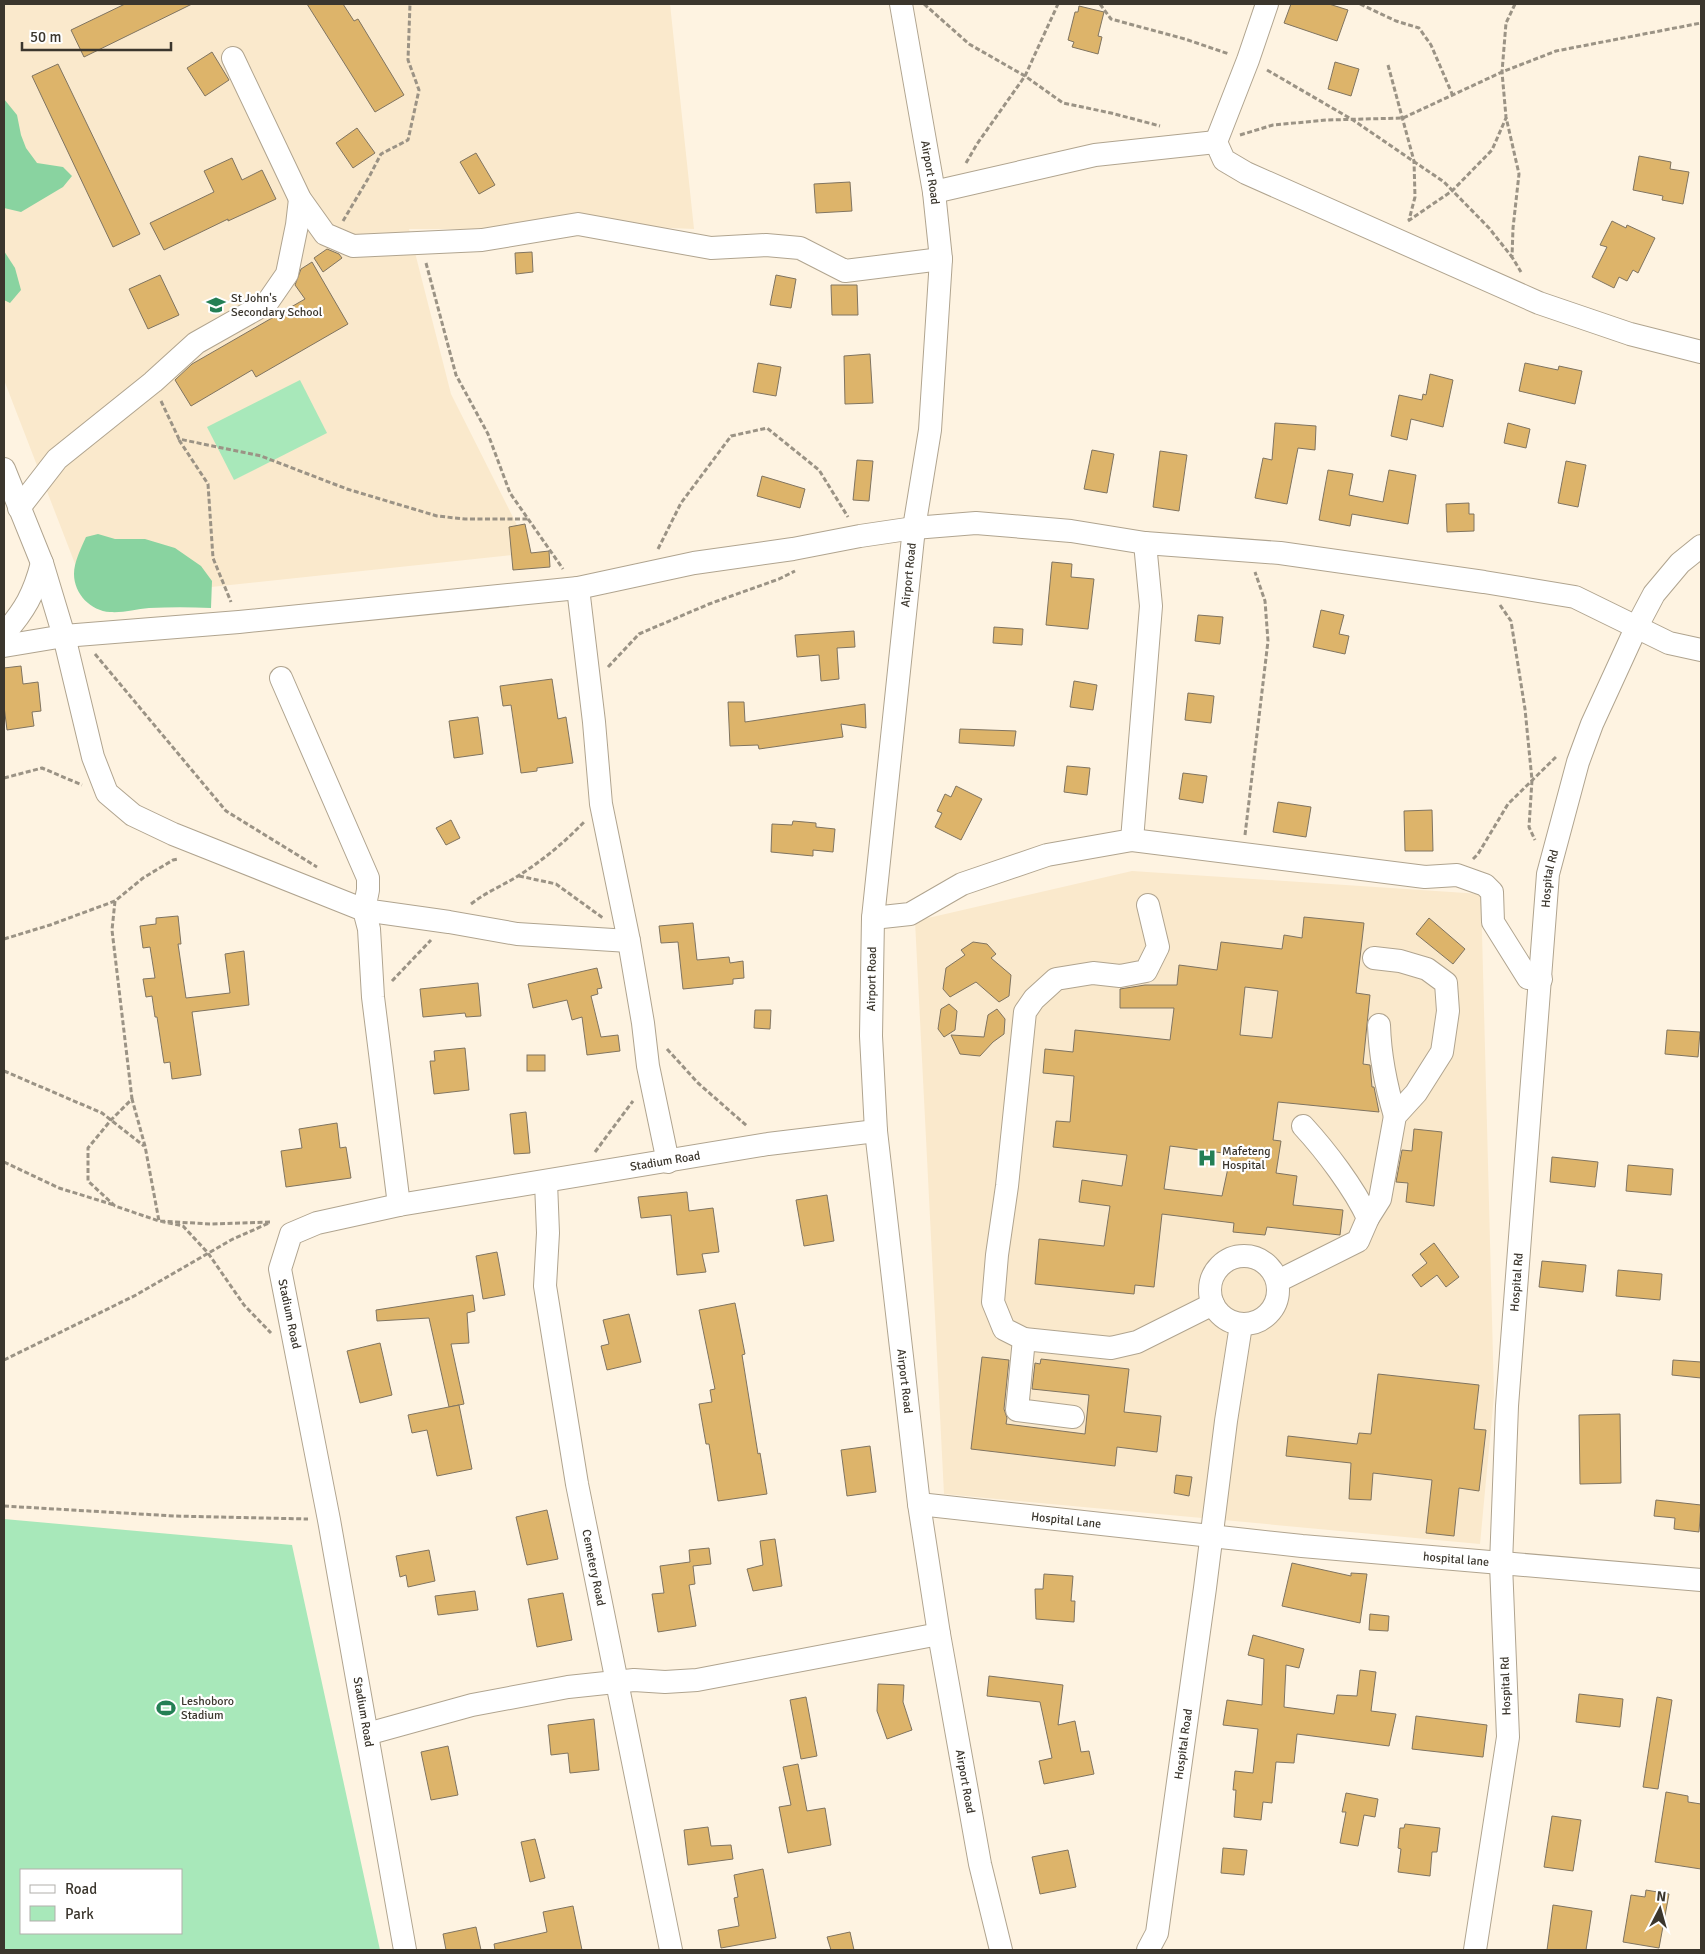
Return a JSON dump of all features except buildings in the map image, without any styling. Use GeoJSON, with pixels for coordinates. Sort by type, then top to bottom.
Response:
{"type":"FeatureCollection","features":[{"type":"Feature","properties":{"kind":"street","name":"Airport Road"},"geometry":{"type":"LineString","coordinates":[[901,4],[934,192],[941,258],[930,430],[914,528],[873,918],[871,1036],[876,1131],[919,1504],[939,1634],[980,1864],[1001,1950]]}},
{"type":"Feature","properties":{"kind":"street"},"geometry":{"type":"LineString","coordinates":[[1267,4],[1248,60],[1216,142],[1224,160],[1246,173],[1539,303],[1630,334],[1701,352]]}},
{"type":"Feature","properties":{"kind":"street"},"geometry":{"type":"LineString","coordinates":[[233,58],[300,199],[325,234],[353,246],[482,240],[578,224],[711,248],[766,245],[800,248],[845,271],[941,258]]}},
{"type":"Feature","properties":{"kind":"street"},"geometry":{"type":"LineString","coordinates":[[934,192],[1095,155],[1216,142]]}},
{"type":"Feature","properties":{"kind":"street"},"geometry":{"type":"LineString","coordinates":[[19,508],[58,459],[152,382],[196,343],[267,303],[287,274],[300,199]]}},
{"type":"Feature","properties":{"kind":"street"},"geometry":{"type":"LineString","coordinates":[[4,469],[72,636],[93,757],[106,792],[133,815],[173,834],[364,910],[518,934],[628,938]]}},
{"type":"Feature","properties":{"kind":"street"},"geometry":{"type":"LineString","coordinates":[[4,646],[72,636],[240,622],[578,588],[647,572],[793,549],[860,536],[914,528],[976,523],[1071,531],[1145,542],[1280,553],[1575,597],[1669,643],[1701,650]]}},
{"type":"Feature","properties":{"kind":"street"},"geometry":{"type":"LineString","coordinates":[[1132,840],[1150,606],[1145,542]]}},
{"type":"Feature","properties":{"kind":"street","name":"Hospital Rd"},"geometry":{"type":"LineString","coordinates":[[1475,1950],[1508,1737],[1501,1564],[1507,1406],[1548,874],[1578,762],[1592,724],[1636,628],[1654,594],[1680,564],[1701,546]]}},
{"type":"Feature","properties":{"kind":"street"},"geometry":{"type":"LineString","coordinates":[[4,634],[16,620],[35,590],[42,563]]}},
{"type":"Feature","properties":{"kind":"street"},"geometry":{"type":"LineString","coordinates":[[578,588],[602,804],[643,1023],[648,1066],[668,1162]]}},
{"type":"Feature","properties":{"kind":"street"},"geometry":{"type":"LineString","coordinates":[[281,678],[368,878],[364,910],[368,929],[373,997],[398,1205]]}},
{"type":"Feature","properties":{"kind":"street"},"geometry":{"type":"LineString","coordinates":[[873,918],[910,914],[962,884],[1047,855],[1132,840],[1425,877],[1457,875],[1485,884],[1492,892],[1493,922],[1528,978],[1541,979]]}},
{"type":"Feature","properties":{"kind":"street"},"geometry":{"type":"LineString","coordinates":[[1148,905],[1158,947],[1146,971],[1120,976],[1093,973],[1056,979],[1034,999],[1026,1012],[1012,1123],[1007,1186],[996,1255],[993,1302],[1004,1328],[1024,1339],[1111,1348],[1137,1342],[1213,1304]]}},
{"type":"Feature","properties":{"kind":"street"},"geometry":{"type":"LineString","coordinates":[[1374,958],[1400,961],[1427,969],[1446,983],[1448,1011],[1442,1052],[1416,1093],[1395,1116]]}},
{"type":"Feature","properties":{"kind":"street"},"geometry":{"type":"LineString","coordinates":[[1278,1281],[1358,1240],[1380,1198],[1395,1116],[1381,1053],[1378,1025]]}},
{"type":"Feature","properties":{"kind":"street"},"geometry":{"type":"LineString","coordinates":[[1303,1126],[1362,1204],[1368,1218]]}},
{"type":"Feature","properties":{"kind":"street","name":"Stadium Road"},"geometry":{"type":"LineString","coordinates":[[405,1950],[329,1520],[280,1269],[291,1234],[317,1223],[398,1205],[768,1144],[876,1131]]}},
{"type":"Feature","properties":{"kind":"street","name":"Cemetery Road"},"geometry":{"type":"LineString","coordinates":[[546,1182],[548,1233],[545,1286],[578,1484],[671,1950]]}},
{"type":"Feature","properties":{"kind":"street"},"geometry":{"type":"LineString","coordinates":[[1248,1256],[1261,1260],[1272,1269],[1278,1281],[1279,1294],[1275,1307],[1266,1317],[1254,1324],[1241,1325],[1228,1321],[1217,1312],[1213,1304],[1210,1286],[1214,1274],[1223,1263],[1235,1257],[1248,1256]]}},
{"type":"Feature","properties":{"kind":"street","name":"Hospital Road"},"geometry":{"type":"LineString","coordinates":[[1148,1950],[1156,1933],[1212,1537],[1226,1421],[1241,1325]]}},
{"type":"Feature","properties":{"kind":"street"},"geometry":{"type":"LineString","coordinates":[[1024,1339],[1017,1410],[1073,1417]]}},
{"type":"Feature","properties":{"kind":"street","name":"Hospital Lane"},"geometry":{"type":"LineString","coordinates":[[919,1504],[1212,1537]]}},
{"type":"Feature","properties":{"kind":"street","name":"hospital lane"},"geometry":{"type":"LineString","coordinates":[[1212,1537],[1501,1564],[1701,1580]]}},
{"type":"Feature","properties":{"kind":"street"},"geometry":{"type":"LineString","coordinates":[[366,1734],[472,1705],[568,1687],[616,1682],[698,1680],[939,1634]]}},
{"type":"Feature","properties":{"kind":"path"},"geometry":{"type":"LineString","coordinates":[[325,234],[344,220],[381,154],[408,140],[419,90],[408,60],[410,4]]}},
{"type":"Feature","properties":{"kind":"path"},"geometry":{"type":"LineString","coordinates":[[924,4],[969,44],[1025,76],[1062,104],[1110,113],[1168,129]]}},
{"type":"Feature","properties":{"kind":"path"},"geometry":{"type":"LineString","coordinates":[[960,186],[965,165],[977,144],[1025,76],[1058,4]]}},
{"type":"Feature","properties":{"kind":"path"},"geometry":{"type":"LineString","coordinates":[[1100,4],[1111,19],[1185,39],[1248,60],[1353,120],[1414,161],[1444,182],[1489,228],[1541,296],[1539,303]]}},
{"type":"Feature","properties":{"kind":"path"},"geometry":{"type":"LineString","coordinates":[[1360,4],[1396,21],[1419,28],[1431,45],[1452,96]]}},
{"type":"Feature","properties":{"kind":"path"},"geometry":{"type":"LineString","coordinates":[[1512,257],[1519,174],[1506,117],[1502,72],[1506,23],[1515,4]]}},
{"type":"Feature","properties":{"kind":"path"},"geometry":{"type":"LineString","coordinates":[[1216,142],[1274,125],[1403,118],[1502,72],[1556,51],[1701,23]]}},
{"type":"Feature","properties":{"kind":"path"},"geometry":{"type":"LineString","coordinates":[[1388,65],[1414,161],[1415,197],[1409,220]]}},
{"type":"Feature","properties":{"kind":"path"},"geometry":{"type":"LineString","coordinates":[[1393,238],[1399,227],[1452,191],[1492,150],[1506,117]]}},
{"type":"Feature","properties":{"kind":"path"},"geometry":{"type":"LineString","coordinates":[[421,243],[456,375],[488,434],[510,493],[578,588]]}},
{"type":"Feature","properties":{"kind":"path"},"geometry":{"type":"LineString","coordinates":[[152,382],[179,439],[208,484],[213,558],[240,622]]}},
{"type":"Feature","properties":{"kind":"path"},"geometry":{"type":"LineString","coordinates":[[647,572],[681,503],[731,436],[768,428],[819,470],[860,536]]}},
{"type":"Feature","properties":{"kind":"path"},"geometry":{"type":"LineString","coordinates":[[179,439],[261,456],[347,490],[437,516],[466,519],[528,519]]}},
{"type":"Feature","properties":{"kind":"path"},"geometry":{"type":"LineString","coordinates":[[1245,855],[1245,831],[1268,641],[1265,601],[1256,578],[1251,551]]}},
{"type":"Feature","properties":{"kind":"path"},"geometry":{"type":"LineString","coordinates":[[589,688],[639,634],[709,604],[779,580],[804,566]]}},
{"type":"Feature","properties":{"kind":"path"},"geometry":{"type":"LineString","coordinates":[[1484,582],[1511,621],[1525,709],[1532,780],[1529,827],[1536,842]]}},
{"type":"Feature","properties":{"kind":"path"},"geometry":{"type":"LineString","coordinates":[[72,636],[226,811],[320,869]]}},
{"type":"Feature","properties":{"kind":"path"},"geometry":{"type":"LineString","coordinates":[[1457,875],[1478,854],[1508,804],[1560,753]]}},
{"type":"Feature","properties":{"kind":"path"},"geometry":{"type":"LineString","coordinates":[[4,778],[42,768],[79,784],[106,792]]}},
{"type":"Feature","properties":{"kind":"path"},"geometry":{"type":"LineString","coordinates":[[373,997],[382,992],[449,922],[483,894],[518,876],[570,837],[602,804]]}},
{"type":"Feature","properties":{"kind":"path"},"geometry":{"type":"LineString","coordinates":[[4,939],[50,925],[115,901],[143,878],[173,860],[181,858]]}},
{"type":"Feature","properties":{"kind":"path"},"geometry":{"type":"LineString","coordinates":[[518,876],[556,884],[628,938]]}},
{"type":"Feature","properties":{"kind":"path"},"geometry":{"type":"LineString","coordinates":[[115,901],[112,930],[132,1099],[145,1146],[159,1221]]}},
{"type":"Feature","properties":{"kind":"path"},"geometry":{"type":"LineString","coordinates":[[643,1023],[698,1083],[768,1144]]}},
{"type":"Feature","properties":{"kind":"path"},"geometry":{"type":"LineString","coordinates":[[4,1071],[102,1113],[145,1146]]}},
{"type":"Feature","properties":{"kind":"path"},"geometry":{"type":"LineString","coordinates":[[586,1175],[587,1161],[613,1130],[637,1096]]}},
{"type":"Feature","properties":{"kind":"path"},"geometry":{"type":"LineString","coordinates":[[115,1206],[88,1181],[88,1148],[111,1120],[132,1099]]}},
{"type":"Feature","properties":{"kind":"path"},"geometry":{"type":"LineString","coordinates":[[4,1162],[59,1188],[159,1221],[183,1226],[208,1254],[244,1305],[299,1361]]}},
{"type":"Feature","properties":{"kind":"path"},"geometry":{"type":"LineString","coordinates":[[159,1221],[210,1224],[270,1222],[291,1234]]}},
{"type":"Feature","properties":{"kind":"path"},"geometry":{"type":"LineString","coordinates":[[4,1360],[136,1295],[231,1240],[270,1222]]}},
{"type":"Feature","properties":{"kind":"path"},"geometry":{"type":"LineString","coordinates":[[4,1506],[174,1516],[329,1520]]}},
{"type":"Feature","properties":{"kind":"shaded area","name":"St John's Secondary School"},"geometry":{"type":"Polygon","coordinates":[[[4,4],[670,4],[694,229],[553,223],[473,229],[409,229],[451,394],[531,553],[89,600],[4,380],[4,4]]]}},
{"type":"Feature","properties":{"kind":"shaded area","name":"Mafeteng Hospital"},"geometry":{"type":"Polygon","coordinates":[[[1132,871],[1481,894],[1494,1396],[1480,1544],[944,1494],[915,921],[1132,871]]]}},
{"type":"Feature","properties":{"kind":"green space"},"geometry":{"type":"Polygon","coordinates":[[[4,99],[17,115],[26,148],[37,163],[63,167],[72,176],[63,187],[21,212],[4,208],[4,99]]]}},
{"type":"Feature","properties":{"kind":"green space"},"geometry":{"type":"Polygon","coordinates":[[[4,251],[15,268],[21,290],[10,303],[4,300],[4,251]]]}},
{"type":"Feature","properties":{"kind":"green space"},"geometry":{"type":"Polygon","coordinates":[[[300,380],[327,433],[234,480],[207,427],[300,380]]]}},
{"type":"Feature","properties":{"kind":"green space"},"geometry":{"type":"Polygon","coordinates":[[[98,534],[115,539],[145,539],[175,548],[201,566],[212,581],[211,608],[149,608],[115,612],[103,611],[90,605],[80,595],[75,581],[74,569],[86,537],[98,534]]]}},
{"type":"Feature","properties":{"kind":"green space","name":"Leshoboro Stadium"},"geometry":{"type":"Polygon","coordinates":[[[4,1519],[292,1545],[380,1950],[4,1950],[4,1519]]]}},
{"type":"Feature","properties":{"kind":"place","name":"St John's Secondary School"},"geometry":{"type":"Point","coordinates":[216,305]}},
{"type":"Feature","properties":{"kind":"place","name":"Mafeteng Hospital"},"geometry":{"type":"Point","coordinates":[1207,1158]}},
{"type":"Feature","properties":{"kind":"place","name":"Leshoboro Stadium"},"geometry":{"type":"Point","coordinates":[166,1708]}}]}
